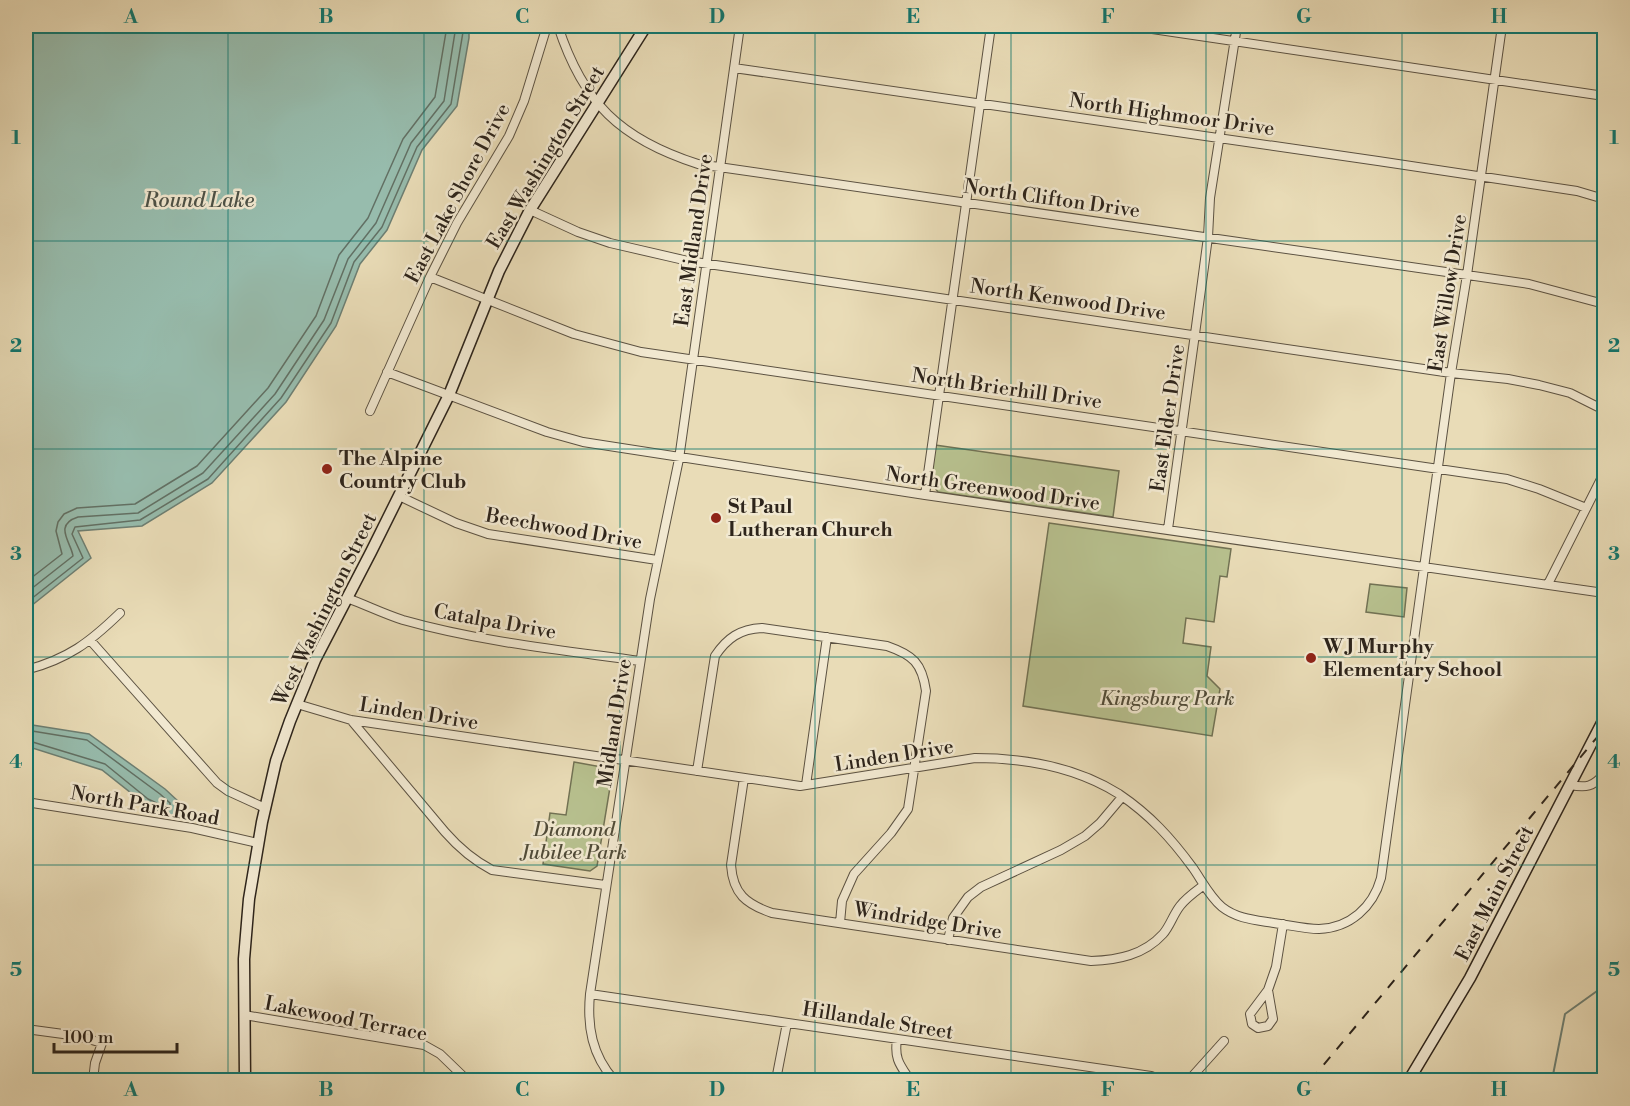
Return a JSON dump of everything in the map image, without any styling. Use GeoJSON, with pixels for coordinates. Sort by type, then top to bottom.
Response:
{"type":"FeatureCollection","features":[{"type":"Feature","properties":{"kind":"main road","name":"East Washington Street"},"geometry":{"type":"LineString","coordinates":[[425,444],[449,395],[499,271],[530,210],[646,26]]}},
{"type":"Feature","properties":{"kind":"main road","name":"West Washington Street"},"geometry":{"type":"LineString","coordinates":[[245,1080],[244,959],[249,901],[258,843],[276,761],[315,660],[425,444]]}},
{"type":"Feature","properties":{"kind":"main road","name":"East Main Street"},"geometry":{"type":"LineString","coordinates":[[1409,1080],[1470,978],[1605,719]]}},
{"type":"Feature","properties":{"kind":"street","name":"East Lake Shore Drive"},"geometry":{"type":"LineString","coordinates":[[370,411],[430,277],[477,187],[499,156],[509,136],[524,101],[547,26]]}},
{"type":"Feature","properties":{"kind":"street","name":"North Clifton Drive"},"geometry":{"type":"LineString","coordinates":[[558,26],[567,53],[587,92],[609,117],[651,146],[698,164],[1467,274],[1529,284],[1605,304]]}},
{"type":"Feature","properties":{"kind":"street","name":"East Midland Drive"},"geometry":{"type":"LineString","coordinates":[[679,459],[740,26]]}},
{"type":"Feature","properties":{"kind":"street"},"geometry":{"type":"LineString","coordinates":[[926,495],[991,26]]}},
{"type":"Feature","properties":{"kind":"street"},"geometry":{"type":"LineString","coordinates":[[1132,26],[1605,96]]}},
{"type":"Feature","properties":{"kind":"street","name":"East Elder Drive"},"geometry":{"type":"LineString","coordinates":[[1168,529],[1208,237],[1210,198],[1237,26]]}},
{"type":"Feature","properties":{"kind":"street","name":"East Willow Drive"},"geometry":{"type":"LineString","coordinates":[[1386,841],[1502,26]]}},
{"type":"Feature","properties":{"kind":"street","name":"North Highmoor Drive"},"geometry":{"type":"LineString","coordinates":[[734,68],[1481,176],[1577,191],[1605,199]]}},
{"type":"Feature","properties":{"kind":"street","name":"North Kenwood Drive"},"geometry":{"type":"LineString","coordinates":[[530,210],[578,232],[610,243],[647,253],[706,264],[1451,373],[1508,379],[1570,393],[1605,410]]}},
{"type":"Feature","properties":{"kind":"street","name":"North Brierhill Drive"},"geometry":{"type":"LineString","coordinates":[[430,277],[594,340],[641,352],[1507,479],[1586,508]]}},
{"type":"Feature","properties":{"kind":"street","name":"North Greenwood Drive"},"geometry":{"type":"LineString","coordinates":[[387,372],[547,432],[583,442],[679,459],[1605,593]]}},
{"type":"Feature","properties":{"kind":"street","name":"Midland Drive"},"geometry":{"type":"LineString","coordinates":[[614,1080],[605,1069],[590,1035],[588,1014],[590,994],[640,661],[657,561],[679,459]]}},
{"type":"Feature","properties":{"kind":"street"},"geometry":{"type":"LineString","coordinates":[[1548,585],[1605,473]]}},
{"type":"Feature","properties":{"kind":"street","name":"Beechwood Drive"},"geometry":{"type":"LineString","coordinates":[[399,496],[456,523],[488,534],[657,561]]}},
{"type":"Feature","properties":{"kind":"street","name":"Catalpa Drive"},"geometry":{"type":"LineString","coordinates":[[347,598],[401,619],[450,632],[640,661]]}},
{"type":"Feature","properties":{"kind":"street"},"geometry":{"type":"LineString","coordinates":[[26,669],[72,653],[120,613]]}},
{"type":"Feature","properties":{"kind":"street"},"geometry":{"type":"LineString","coordinates":[[697,771],[715,656],[733,635],[748,629],[762,628],[887,646],[906,652],[924,677],[926,691],[908,809],[891,833],[854,874],[843,901],[840,923]]}},
{"type":"Feature","properties":{"kind":"street"},"geometry":{"type":"LineString","coordinates":[[806,785],[827,637]]}},
{"type":"Feature","properties":{"kind":"street"},"geometry":{"type":"LineString","coordinates":[[90,640],[217,783],[228,791],[265,808]]}},
{"type":"Feature","properties":{"kind":"street","name":"Linden Drive"},"geometry":{"type":"LineString","coordinates":[[297,704],[351,720],[780,784],[806,785],[975,758],[1019,760],[1061,768],[1090,779],[1122,796],[1169,835],[1221,907],[1234,915],[1318,929],[1336,927],[1353,918],[1366,908],[1377,894],[1386,841]]}},
{"type":"Feature","properties":{"kind":"street"},"geometry":{"type":"LineString","coordinates":[[351,720],[460,849],[476,861],[492,870],[605,885]]}},
{"type":"Feature","properties":{"kind":"street"},"geometry":{"type":"LineString","coordinates":[[1570,785],[1585,788],[1595,785],[1605,774]]}},
{"type":"Feature","properties":{"kind":"street","name":"Windridge Drive"},"geometry":{"type":"LineString","coordinates":[[744,778],[731,865],[732,879],[738,892],[752,906],[772,913],[1091,961],[1112,960],[1150,947],[1163,934],[1180,905],[1204,885]]}},
{"type":"Feature","properties":{"kind":"street"},"geometry":{"type":"LineString","coordinates":[[948,939],[953,918],[968,897],[981,887],[1061,850],[1084,836],[1100,823],[1122,796]]}},
{"type":"Feature","properties":{"kind":"street","name":"North Park Road"},"geometry":{"type":"LineString","coordinates":[[26,802],[192,828],[258,843]]}},
{"type":"Feature","properties":{"kind":"street"},"geometry":{"type":"LineString","coordinates":[[1268,990],[1273,1019],[1268,1026],[1258,1028],[1251,1021],[1250,1014],[1268,990],[1276,967],[1283,924]]}},
{"type":"Feature","properties":{"kind":"street","name":"Hillandale Street"},"geometry":{"type":"LineString","coordinates":[[590,994],[1151,1076],[1161,1080]]}},
{"type":"Feature","properties":{"kind":"street","name":"Lakewood Terrace"},"geometry":{"type":"LineString","coordinates":[[244,1015],[424,1045],[440,1054],[467,1080]]}},
{"type":"Feature","properties":{"kind":"street"},"geometry":{"type":"LineString","coordinates":[[776,1080],[788,1023]]}},
{"type":"Feature","properties":{"kind":"street"},"geometry":{"type":"LineString","coordinates":[[26,1029],[78,1036],[102,1043],[93,1080]]}},
{"type":"Feature","properties":{"kind":"street"},"geometry":{"type":"LineString","coordinates":[[897,1040],[895,1053],[899,1064],[910,1080]]}},
{"type":"Feature","properties":{"kind":"street"},"geometry":{"type":"LineString","coordinates":[[1189,1080],[1224,1041]]}},
{"type":"Feature","properties":{"kind":"green space"},"geometry":{"type":"Polygon","coordinates":[[[935,445],[1119,471],[1113,517],[938,492],[930,481],[935,445]]]}},
{"type":"Feature","properties":{"kind":"green space","name":"Kingsburg Park"},"geometry":{"type":"Polygon","coordinates":[[[1049,523],[1231,549],[1227,577],[1220,576],[1214,622],[1186,618],[1183,643],[1211,647],[1207,676],[1220,689],[1212,736],[1023,706],[1049,523]]]}},
{"type":"Feature","properties":{"kind":"green space"},"geometry":{"type":"Polygon","coordinates":[[[1370,584],[1407,588],[1404,617],[1366,612],[1370,584]]]}},
{"type":"Feature","properties":{"kind":"green space","name":"Diamond Jubilee Park"},"geometry":{"type":"Polygon","coordinates":[[[574,762],[613,769],[597,866],[590,871],[543,864],[550,813],[566,815],[574,762]]]}},
{"type":"Feature","properties":{"kind":"water","name":"Round Lake"},"geometry":{"type":"Polygon","coordinates":[[[26,26],[469,26],[469,38],[457,106],[422,150],[387,230],[360,264],[336,326],[286,402],[212,483],[142,526],[78,531],[91,558],[26,610],[26,26]]]}},
{"type":"Feature","properties":{"kind":"water"},"geometry":{"type":"Polygon","coordinates":[[[26,724],[89,734],[165,789],[193,815],[167,815],[145,804],[102,770],[26,746],[26,724]]]}},
{"type":"Feature","properties":{"kind":"waterway"},"geometry":{"type":"LineString","coordinates":[[1552,1080],[1565,1014],[1604,986]]}},
{"type":"Feature","properties":{"kind":"railway"},"geometry":{"type":"LineString","coordinates":[[1311,1080],[1604,729]]}},
{"type":"Feature","properties":{"kind":"place","name":"The Alpine Country Club"},"geometry":{"type":"Point","coordinates":[327,469]}},
{"type":"Feature","properties":{"kind":"place","name":"St Paul Lutheran Church"},"geometry":{"type":"Point","coordinates":[716,518]}},
{"type":"Feature","properties":{"kind":"place","name":"W J Murphy Elementary School"},"geometry":{"type":"Point","coordinates":[1311,658]}}]}
